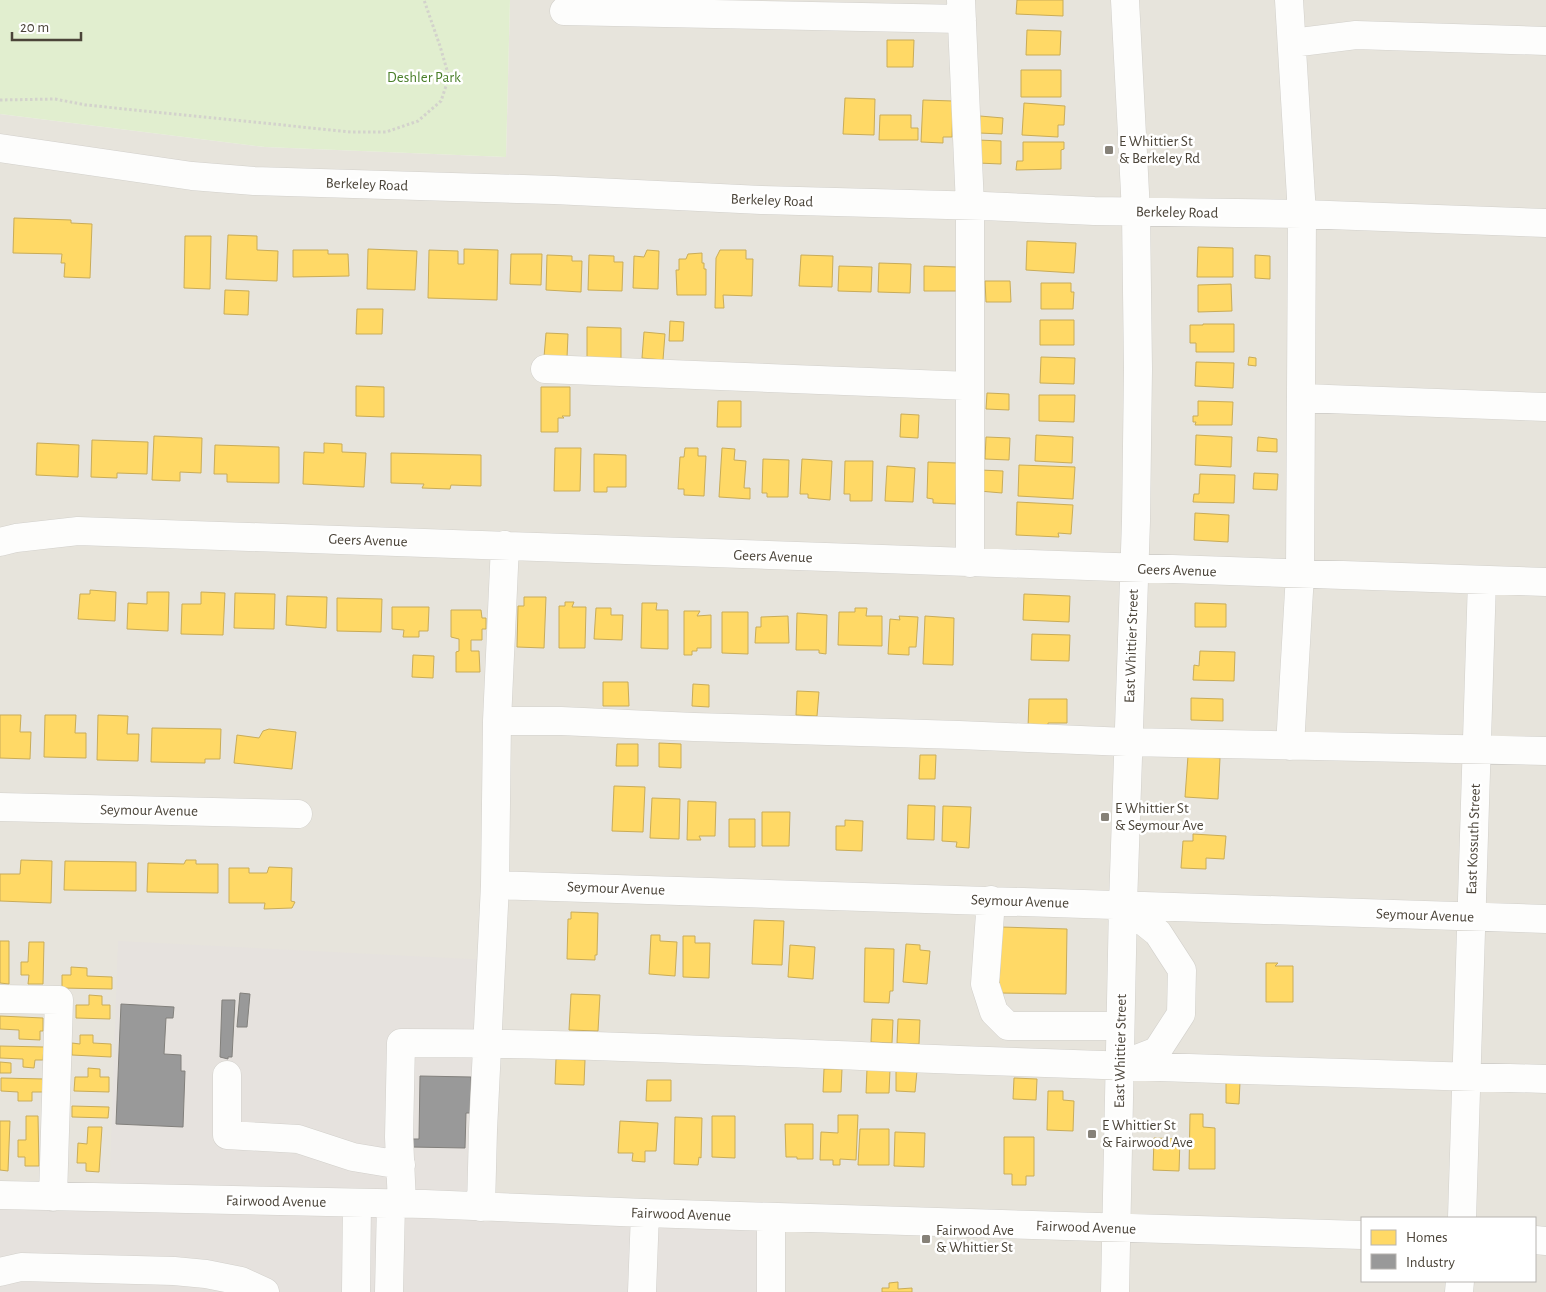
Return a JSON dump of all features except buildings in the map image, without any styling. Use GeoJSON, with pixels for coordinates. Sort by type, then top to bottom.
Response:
{"type":"FeatureCollection","features":[{"type":"Feature","properties":{"kind":"street","name":"East Whittier Street"},"geometry":{"type":"LineString","coordinates":[[1115,1292],[1127,742],[1134,569],[1138,369],[1136,212],[1124,0]]}},
{"type":"Feature","properties":{"kind":"street"},"geometry":{"type":"LineString","coordinates":[[1289,0],[1302,214],[1300,574],[1290,746]]}},
{"type":"Feature","properties":{"kind":"street"},"geometry":{"type":"LineString","coordinates":[[564,11],[961,9],[970,206],[970,563]]}},
{"type":"Feature","properties":{"kind":"street"},"geometry":{"type":"LineString","coordinates":[[1292,43],[1356,35],[1546,41]]}},
{"type":"Feature","properties":{"kind":"street","name":"Berkeley Road"},"geometry":{"type":"LineString","coordinates":[[0,148],[192,176],[254,181],[544,190],[761,200],[1136,212],[1302,214],[1546,223]]}},
{"type":"Feature","properties":{"kind":"street"},"geometry":{"type":"LineString","coordinates":[[545,370],[970,386]]}},
{"type":"Feature","properties":{"kind":"street"},"geometry":{"type":"LineString","coordinates":[[1301,398],[1546,407]]}},
{"type":"Feature","properties":{"kind":"street","name":"Geers Avenue"},"geometry":{"type":"LineString","coordinates":[[0,542],[16,538],[78,530],[1134,569],[1546,582]]}},
{"type":"Feature","properties":{"kind":"street"},"geometry":{"type":"LineString","coordinates":[[481,1206],[495,885],[497,721],[505,545]]}},
{"type":"Feature","properties":{"kind":"street","name":"East Kossuth Street"},"geometry":{"type":"LineString","coordinates":[[1462,1217],[1482,580]]}},
{"type":"Feature","properties":{"kind":"street"},"geometry":{"type":"LineString","coordinates":[[497,721],[561,720],[694,727],[1127,742],[1546,751]]}},
{"type":"Feature","properties":{"kind":"street","name":"Seymour Avenue"},"geometry":{"type":"LineString","coordinates":[[0,806],[298,814]]}},
{"type":"Feature","properties":{"kind":"street","name":"Seymour Avenue"},"geometry":{"type":"LineString","coordinates":[[495,885],[1546,918]]}},
{"type":"Feature","properties":{"kind":"street"},"geometry":{"type":"LineString","coordinates":[[991,900],[986,984],[994,1012],[1008,1026],[1120,1026]]}},
{"type":"Feature","properties":{"kind":"street"},"geometry":{"type":"LineString","coordinates":[[1119,1066],[1157,1051],[1182,1014],[1182,970],[1158,933],[1123,905]]}},
{"type":"Feature","properties":{"kind":"street"},"geometry":{"type":"LineString","coordinates":[[0,999],[60,1000],[53,1197]]}},
{"type":"Feature","properties":{"kind":"street"},"geometry":{"type":"LineString","coordinates":[[389,1292],[401,1165],[399,1137],[401,1044],[487,1043],[718,1050],[1119,1066],[1546,1079]]}},
{"type":"Feature","properties":{"kind":"street"},"geometry":{"type":"LineString","coordinates":[[227,1075],[227,1134],[298,1139],[353,1156],[401,1165]]}},
{"type":"Feature","properties":{"kind":"street","name":"Fairwood Avenue"},"geometry":{"type":"LineString","coordinates":[[0,1195],[481,1206],[645,1213],[1361,1235]]}},
{"type":"Feature","properties":{"kind":"street"},"geometry":{"type":"LineString","coordinates":[[356,1292],[357,1203]]}},
{"type":"Feature","properties":{"kind":"street"},"geometry":{"type":"LineString","coordinates":[[642,1292],[645,1213]]}},
{"type":"Feature","properties":{"kind":"street"},"geometry":{"type":"LineString","coordinates":[[771,1217],[771,1292]]}},
{"type":"Feature","properties":{"kind":"street"},"geometry":{"type":"LineString","coordinates":[[0,1272],[21,1267],[206,1274],[240,1281],[265,1292]]}},
{"type":"Feature","properties":{"kind":"path"},"geometry":{"type":"LineString","coordinates":[[0,100],[55,99],[86,105],[332,130],[386,132],[418,121],[441,101],[449,77],[424,0]]}},
{"type":"Feature","properties":{"kind":"shaded area"},"geometry":{"type":"Polygon","coordinates":[[[510,0],[1546,0],[1546,1292],[757,1292],[109,1202],[0,1198],[0,114],[265,147],[506,157],[510,0]]]}},
{"type":"Feature","properties":{"kind":"shaded area"},"geometry":{"type":"Polygon","coordinates":[[[118,941],[489,960],[478,1209],[759,1219],[757,1292],[0,1292],[0,1198],[109,1201],[118,941]]]}},
{"type":"Feature","properties":{"kind":"green space","name":"Deshler Park"},"geometry":{"type":"Polygon","coordinates":[[[0,0],[510,0],[506,157],[265,147],[0,114],[0,0]]]}},
{"type":"Feature","properties":{"kind":"place","name":"E Whittier St & Berkeley Rd"},"geometry":{"type":"Point","coordinates":[1109,150]}},
{"type":"Feature","properties":{"kind":"place","name":"E Whittier St & Seymour Ave"},"geometry":{"type":"Point","coordinates":[1105,817]}},
{"type":"Feature","properties":{"kind":"place","name":"E Whittier St & Fairwood Ave"},"geometry":{"type":"Point","coordinates":[1092,1134]}},
{"type":"Feature","properties":{"kind":"place","name":"Fairwood Ave & Whittier St"},"geometry":{"type":"Point","coordinates":[926,1239]}}]}
